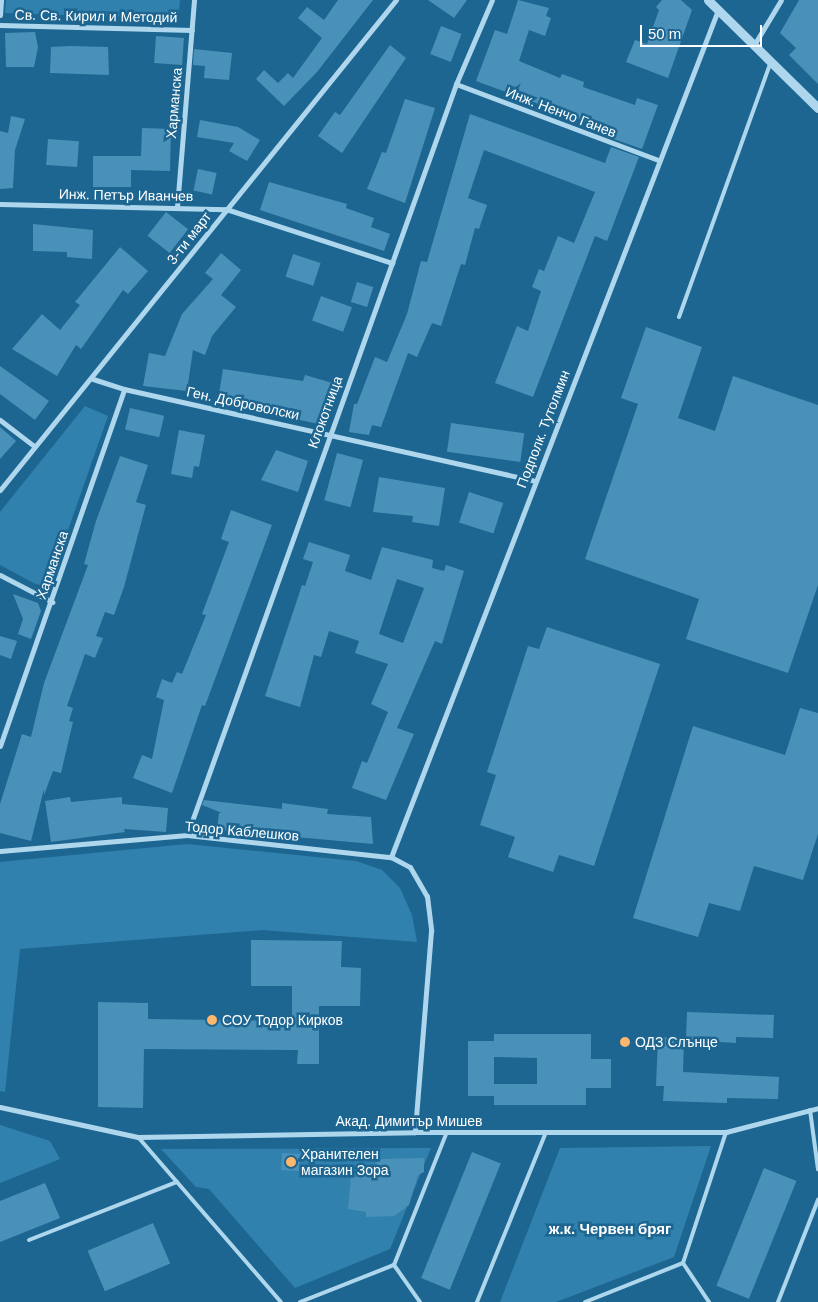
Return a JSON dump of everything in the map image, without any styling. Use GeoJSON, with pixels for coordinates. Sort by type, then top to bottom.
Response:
{"type":"FeatureCollection","features":[{"type":"Feature","properties":{"kind":"street"},"geometry":{"type":"LineString","coordinates":[[0,15],[2,0]]}},
{"type":"Feature","properties":{"kind":"street","name":"Харманска"},"geometry":{"type":"LineString","coordinates":[[177,208],[194,0]]}},
{"type":"Feature","properties":{"kind":"street","name":"3-ти март"},"geometry":{"type":"LineString","coordinates":[[0,490],[34,446],[93,379],[226,209],[396,0]]}},
{"type":"Feature","properties":{"kind":"street","name":"Клокотница"},"geometry":{"type":"LineString","coordinates":[[187,835],[456,84],[492,0]]}},
{"type":"Feature","properties":{"kind":"street"},"geometry":{"type":"LineString","coordinates":[[708,0],[818,108]]}},
{"type":"Feature","properties":{"kind":"street"},"geometry":{"type":"LineString","coordinates":[[754,45],[781,0]]}},
{"type":"Feature","properties":{"kind":"street","name":"Подполк. Тутолмин"},"geometry":{"type":"LineString","coordinates":[[391,857],[658,160],[718,10]]}},
{"type":"Feature","properties":{"kind":"street","name":"Св. Св. Кирил и Методий"},"geometry":{"type":"LineString","coordinates":[[0,25],[192,30]]}},
{"type":"Feature","properties":{"kind":"street","name":"Инж. Ненчо Ганев"},"geometry":{"type":"LineString","coordinates":[[456,84],[658,160]]}},
{"type":"Feature","properties":{"kind":"street","name":"Инж. Петър Иванчев"},"geometry":{"type":"LineString","coordinates":[[0,204],[226,209],[392,263]]}},
{"type":"Feature","properties":{"kind":"street","name":"Ген. Доброволски"},"geometry":{"type":"LineString","coordinates":[[93,379],[124,389],[330,433],[535,481]]}},
{"type":"Feature","properties":{"kind":"street","name":"Харманска"},"geometry":{"type":"LineString","coordinates":[[0,746],[52,602],[124,389]]}},
{"type":"Feature","properties":{"kind":"street"},"geometry":{"type":"LineString","coordinates":[[0,420],[34,446]]}},
{"type":"Feature","properties":{"kind":"street"},"geometry":{"type":"LineString","coordinates":[[0,575],[52,602]]}},
{"type":"Feature","properties":{"kind":"street","name":"Тодор Каблешков"},"geometry":{"type":"LineString","coordinates":[[0,851],[187,835],[391,857]]}},
{"type":"Feature","properties":{"kind":"street"},"geometry":{"type":"LineString","coordinates":[[391,857],[410,868],[427,896],[431,931],[415,1132]]}},
{"type":"Feature","properties":{"kind":"street","name":"Акад. Димитър Мишев"},"geometry":{"type":"LineString","coordinates":[[0,1107],[138,1137],[415,1132],[726,1132],[818,1108]]}},
{"type":"Feature","properties":{"kind":"lane"},"geometry":{"type":"LineString","coordinates":[[679,317],[771,62]]}},
{"type":"Feature","properties":{"kind":"lane"},"geometry":{"type":"LineString","coordinates":[[810,1110],[818,1169]]}},
{"type":"Feature","properties":{"kind":"lane"},"geometry":{"type":"LineString","coordinates":[[300,1302],[394,1266],[447,1132]]}},
{"type":"Feature","properties":{"kind":"lane"},"geometry":{"type":"LineString","coordinates":[[477,1302],[546,1132]]}},
{"type":"Feature","properties":{"kind":"lane"},"geometry":{"type":"LineString","coordinates":[[683,1263],[726,1132]]}},
{"type":"Feature","properties":{"kind":"lane"},"geometry":{"type":"LineString","coordinates":[[138,1137],[281,1302]]}},
{"type":"Feature","properties":{"kind":"lane"},"geometry":{"type":"LineString","coordinates":[[29,1240],[177,1182]]}},
{"type":"Feature","properties":{"kind":"lane"},"geometry":{"type":"LineString","coordinates":[[778,1302],[818,1200]]}},
{"type":"Feature","properties":{"kind":"lane"},"geometry":{"type":"LineString","coordinates":[[585,1302],[683,1263]]}},
{"type":"Feature","properties":{"kind":"lane"},"geometry":{"type":"LineString","coordinates":[[683,1263],[709,1302]]}},
{"type":"Feature","properties":{"kind":"lane"},"geometry":{"type":"LineString","coordinates":[[394,1266],[420,1302]]}},
{"type":"Feature","properties":{"kind":"shaded area"},"geometry":{"type":"Polygon","coordinates":[[[6,0],[180,0],[178,19],[5,13],[6,0]]]}},
{"type":"Feature","properties":{"kind":"shaded area"},"geometry":{"type":"Polygon","coordinates":[[[85,406],[108,416],[47,590],[0,565],[0,512],[85,406]]]}},
{"type":"Feature","properties":{"kind":"shaded area"},"geometry":{"type":"Polygon","coordinates":[[[187,844],[356,861],[382,870],[400,888],[412,915],[417,942],[262,930],[20,949],[5,1092],[0,1091],[0,862],[187,844]]]}},
{"type":"Feature","properties":{"kind":"shaded area"},"geometry":{"type":"Polygon","coordinates":[[[0,1125],[50,1141],[60,1159],[0,1183],[0,1125]]]}},
{"type":"Feature","properties":{"kind":"shaded area"},"geometry":{"type":"Polygon","coordinates":[[[711,1146],[674,1257],[556,1302],[500,1302],[560,1148],[711,1146]]]}},
{"type":"Feature","properties":{"kind":"shaded area"},"geometry":{"type":"Polygon","coordinates":[[[431,1148],[390,1249],[295,1288],[209,1189],[196,1187],[161,1149],[431,1148]]]}},
{"type":"Feature","properties":{"kind":"building"},"geometry":{"type":"Polygon","coordinates":[[[338,0],[373,0],[317,72],[284,106],[256,79],[264,70],[278,83],[288,73],[293,78],[322,38],[298,18],[307,7],[324,20],[338,0]]]}},
{"type":"Feature","properties":{"kind":"building"},"geometry":{"type":"Polygon","coordinates":[[[428,0],[467,0],[454,18],[428,0]]]}},
{"type":"Feature","properties":{"kind":"building"},"geometry":{"type":"Polygon","coordinates":[[[518,0],[549,8],[546,16],[551,18],[545,36],[529,30],[519,61],[560,78],[562,74],[584,82],[583,87],[635,105],[637,98],[658,105],[642,149],[614,139],[615,132],[476,81],[495,30],[507,34],[518,0]]]}},
{"type":"Feature","properties":{"kind":"building"},"geometry":{"type":"Polygon","coordinates":[[[662,0],[681,0],[692,10],[668,78],[626,62],[635,40],[647,44],[659,10],[656,7],[662,0]]]}},
{"type":"Feature","properties":{"kind":"building"},"geometry":{"type":"Polygon","coordinates":[[[799,0],[818,0],[818,84],[789,55],[796,48],[780,33],[799,0]]]}},
{"type":"Feature","properties":{"kind":"building"},"geometry":{"type":"Polygon","coordinates":[[[441,26],[462,34],[451,62],[430,54],[441,26]]]}},
{"type":"Feature","properties":{"kind":"building"},"geometry":{"type":"Polygon","coordinates":[[[35,32],[38,47],[34,67],[6,67],[5,33],[35,32]]]}},
{"type":"Feature","properties":{"kind":"building"},"geometry":{"type":"Polygon","coordinates":[[[156,36],[184,38],[182,65],[154,63],[156,36]]]}},
{"type":"Feature","properties":{"kind":"building"},"geometry":{"type":"Polygon","coordinates":[[[390,45],[406,58],[342,153],[318,136],[335,112],[340,115],[390,45]]]}},
{"type":"Feature","properties":{"kind":"building"},"geometry":{"type":"Polygon","coordinates":[[[51,47],[108,47],[109,75],[50,73],[51,47]]]}},
{"type":"Feature","properties":{"kind":"building"},"geometry":{"type":"Polygon","coordinates":[[[194,49],[232,53],[229,80],[204,78],[205,66],[193,65],[194,49]]]}},
{"type":"Feature","properties":{"kind":"building"},"geometry":{"type":"Polygon","coordinates":[[[405,99],[435,108],[405,203],[367,189],[382,152],[386,153],[405,99]]]}},
{"type":"Feature","properties":{"kind":"building"},"geometry":{"type":"Polygon","coordinates":[[[470,114],[605,163],[611,147],[639,157],[607,241],[595,236],[533,397],[495,383],[517,326],[528,331],[541,291],[532,287],[539,269],[544,271],[558,236],[574,243],[595,192],[484,150],[468,198],[487,205],[479,229],[475,228],[465,265],[461,264],[441,326],[432,323],[417,357],[408,353],[381,427],[372,425],[369,435],[349,432],[354,404],[357,404],[375,357],[387,362],[407,314],[421,261],[427,262],[470,114]]]}},
{"type":"Feature","properties":{"kind":"building"},"geometry":{"type":"Polygon","coordinates":[[[11,116],[25,119],[15,150],[13,188],[0,189],[0,131],[8,133],[11,116]]]}},
{"type":"Feature","properties":{"kind":"building"},"geometry":{"type":"Polygon","coordinates":[[[200,120],[238,127],[260,140],[247,161],[229,151],[234,143],[197,137],[200,120]]]}},
{"type":"Feature","properties":{"kind":"building"},"geometry":{"type":"Polygon","coordinates":[[[142,128],[171,129],[170,171],[131,170],[131,187],[93,187],[93,156],[141,156],[142,128]]]}},
{"type":"Feature","properties":{"kind":"building"},"geometry":{"type":"Polygon","coordinates":[[[48,139],[79,141],[77,167],[46,165],[48,139]]]}},
{"type":"Feature","properties":{"kind":"building"},"geometry":{"type":"Polygon","coordinates":[[[198,169],[217,173],[212,194],[193,191],[198,169]]]}},
{"type":"Feature","properties":{"kind":"building"},"geometry":{"type":"Polygon","coordinates":[[[269,182],[347,204],[346,208],[374,218],[371,227],[390,234],[384,251],[260,210],[269,182]]]}},
{"type":"Feature","properties":{"kind":"building"},"geometry":{"type":"Polygon","coordinates":[[[166,212],[188,229],[170,253],[148,236],[166,212]]]}},
{"type":"Feature","properties":{"kind":"building"},"geometry":{"type":"Polygon","coordinates":[[[33,224],[93,230],[92,259],[67,257],[67,252],[33,251],[33,224]]]}},
{"type":"Feature","properties":{"kind":"building"},"geometry":{"type":"Polygon","coordinates":[[[120,247],[148,271],[128,294],[123,290],[81,349],[76,345],[57,376],[12,349],[42,314],[60,330],[80,305],[75,302],[120,247]]]}},
{"type":"Feature","properties":{"kind":"building"},"geometry":{"type":"Polygon","coordinates":[[[221,253],[241,270],[221,295],[236,307],[212,336],[205,355],[193,350],[187,391],[143,386],[149,353],[165,356],[182,314],[213,279],[205,273],[221,253]]]}},
{"type":"Feature","properties":{"kind":"building"},"geometry":{"type":"Polygon","coordinates":[[[293,254],[321,263],[313,286],[286,277],[293,254]]]}},
{"type":"Feature","properties":{"kind":"building"},"geometry":{"type":"Polygon","coordinates":[[[357,282],[373,287],[367,307],[351,302],[357,282]]]}},
{"type":"Feature","properties":{"kind":"building"},"geometry":{"type":"Polygon","coordinates":[[[321,296],[352,307],[343,332],[312,320],[321,296]]]}},
{"type":"Feature","properties":{"kind":"building"},"geometry":{"type":"Polygon","coordinates":[[[646,327],[702,347],[678,418],[715,431],[733,376],[818,405],[818,585],[788,673],[686,639],[699,599],[585,559],[638,404],[621,398],[646,327]]]}},
{"type":"Feature","properties":{"kind":"building"},"geometry":{"type":"Polygon","coordinates":[[[0,366],[49,401],[35,420],[0,394],[0,366]]]}},
{"type":"Feature","properties":{"kind":"building"},"geometry":{"type":"Polygon","coordinates":[[[223,369],[303,381],[305,375],[336,384],[323,425],[254,410],[254,405],[218,400],[223,369]]]}},
{"type":"Feature","properties":{"kind":"building"},"geometry":{"type":"Polygon","coordinates":[[[130,408],[164,416],[159,437],[125,429],[130,408]]]}},
{"type":"Feature","properties":{"kind":"building"},"geometry":{"type":"Polygon","coordinates":[[[451,423],[524,433],[520,462],[447,452],[451,423]]]}},
{"type":"Feature","properties":{"kind":"building"},"geometry":{"type":"Polygon","coordinates":[[[0,427],[16,441],[0,459],[0,427]]]}},
{"type":"Feature","properties":{"kind":"building"},"geometry":{"type":"Polygon","coordinates":[[[179,430],[205,435],[199,467],[194,466],[192,478],[171,474],[179,430]]]}},
{"type":"Feature","properties":{"kind":"building"},"geometry":{"type":"Polygon","coordinates":[[[276,450],[308,461],[298,492],[261,480],[276,450]]]}},
{"type":"Feature","properties":{"kind":"building"},"geometry":{"type":"Polygon","coordinates":[[[337,453],[363,460],[350,507],[324,500],[337,453]]]}},
{"type":"Feature","properties":{"kind":"building"},"geometry":{"type":"Polygon","coordinates":[[[120,456],[148,465],[136,502],[146,505],[124,587],[114,615],[105,612],[96,636],[103,638],[95,658],[85,654],[67,706],[73,708],[69,721],[73,722],[61,773],[53,771],[44,795],[44,789],[31,841],[0,833],[0,804],[22,734],[31,737],[44,683],[88,565],[84,564],[96,521],[120,456]]]}},
{"type":"Feature","properties":{"kind":"building"},"geometry":{"type":"Polygon","coordinates":[[[379,477],[445,488],[439,526],[412,522],[413,516],[373,512],[379,477]]]}},
{"type":"Feature","properties":{"kind":"building"},"geometry":{"type":"Polygon","coordinates":[[[469,492],[503,503],[493,534],[459,522],[469,492]]]}},
{"type":"Feature","properties":{"kind":"building"},"geometry":{"type":"Polygon","coordinates":[[[231,510],[272,525],[205,706],[202,705],[172,793],[133,778],[142,755],[152,759],[164,700],[156,697],[162,679],[172,683],[177,672],[182,674],[206,615],[202,614],[229,542],[221,539],[231,510]]]}},
{"type":"Feature","properties":{"kind":"building"},"geometry":{"type":"Polygon","coordinates":[[[309,542],[350,555],[345,571],[371,580],[382,547],[433,560],[432,568],[444,571],[446,565],[464,571],[442,644],[435,641],[397,728],[414,734],[386,800],[352,788],[362,761],[367,763],[388,712],[371,704],[388,664],[355,653],[359,641],[329,631],[321,657],[314,655],[300,707],[265,696],[302,585],[305,586],[313,562],[303,559],[309,542]],[[397,579],[379,634],[403,643],[424,588],[397,579]]]}},
{"type":"Feature","properties":{"kind":"building"},"geometry":{"type":"Polygon","coordinates":[[[13,594],[38,603],[41,611],[31,639],[18,634],[23,619],[13,594]]]}},
{"type":"Feature","properties":{"kind":"building"},"geometry":{"type":"Polygon","coordinates":[[[547,627],[660,664],[594,866],[559,855],[553,872],[508,857],[515,837],[480,825],[496,775],[487,772],[528,646],[539,649],[547,627]]]}},
{"type":"Feature","properties":{"kind":"building"},"geometry":{"type":"Polygon","coordinates":[[[0,636],[17,641],[11,659],[0,655],[0,636]]]}},
{"type":"Feature","properties":{"kind":"building"},"geometry":{"type":"Polygon","coordinates":[[[800,708],[818,713],[818,834],[803,880],[754,866],[740,911],[709,903],[698,937],[633,918],[693,726],[785,755],[800,708]]]}},
{"type":"Feature","properties":{"kind":"building"},"geometry":{"type":"Polygon","coordinates":[[[70,797],[71,802],[122,797],[122,804],[168,808],[166,832],[124,829],[125,832],[51,842],[45,801],[70,797]]]}},
{"type":"Feature","properties":{"kind":"building"},"geometry":{"type":"Polygon","coordinates":[[[204,800],[282,809],[282,803],[328,809],[327,814],[371,817],[373,844],[217,830],[219,813],[222,813],[202,805],[204,800]]]}},
{"type":"Feature","properties":{"kind":"building"},"geometry":{"type":"Polygon","coordinates":[[[251,940],[342,941],[341,967],[361,968],[360,1006],[319,1006],[319,1064],[297,1064],[298,1050],[144,1049],[143,1108],[98,1107],[98,1002],[148,1003],[148,1019],[292,1021],[292,986],[251,986],[251,940]]]}},
{"type":"Feature","properties":{"kind":"building"},"geometry":{"type":"Polygon","coordinates":[[[687,1012],[774,1015],[773,1038],[736,1037],[736,1043],[686,1040],[687,1012]]]}},
{"type":"Feature","properties":{"kind":"building"},"geometry":{"type":"Polygon","coordinates":[[[494,1034],[591,1034],[591,1059],[611,1059],[611,1088],[586,1088],[586,1105],[494,1105],[494,1096],[468,1096],[468,1041],[494,1041],[494,1034]],[[494,1057],[494,1084],[537,1084],[537,1058],[494,1057]]]}},
{"type":"Feature","properties":{"kind":"building"},"geometry":{"type":"Polygon","coordinates":[[[658,1037],[684,1038],[683,1072],[779,1077],[778,1099],[727,1098],[727,1103],[663,1101],[664,1086],[656,1086],[658,1037]]]}},
{"type":"Feature","properties":{"kind":"building"},"geometry":{"type":"Polygon","coordinates":[[[472,1152],[501,1164],[450,1290],[421,1278],[472,1152]]]}},
{"type":"Feature","properties":{"kind":"building","name":"Хранителен магазин Зора"},"geometry":{"type":"Polygon","coordinates":[[[282,1153],[300,1154],[299,1171],[281,1170],[282,1153]]]}},
{"type":"Feature","properties":{"kind":"building"},"geometry":{"type":"Polygon","coordinates":[[[424,1158],[424,1172],[418,1175],[409,1205],[394,1216],[366,1217],[366,1212],[348,1209],[351,1177],[365,1177],[365,1171],[382,1159],[424,1158]]]}},
{"type":"Feature","properties":{"kind":"building"},"geometry":{"type":"Polygon","coordinates":[[[764,1168],[796,1181],[749,1299],[716,1286],[764,1168]]]}},
{"type":"Feature","properties":{"kind":"building"},"geometry":{"type":"Polygon","coordinates":[[[45,1183],[60,1218],[0,1242],[0,1201],[45,1183]]]}},
{"type":"Feature","properties":{"kind":"building"},"geometry":{"type":"Polygon","coordinates":[[[153,1223],[170,1264],[105,1291],[88,1251],[153,1223]]]}},
{"type":"Feature","properties":{"kind":"place","name":"СОУ Тодор Кирков"},"geometry":{"type":"Point","coordinates":[212,1020]}},
{"type":"Feature","properties":{"kind":"place","name":"ОДЗ Слънце"},"geometry":{"type":"Point","coordinates":[625,1042]}},
{"type":"Feature","properties":{"kind":"place","name":"Хранителен магазин Зора"},"geometry":{"type":"Point","coordinates":[291,1162]}},
{"type":"Feature","properties":{"kind":"district","name":"ж.к. Червен бряг"},"geometry":{"type":"Point","coordinates":[610,1229]}}]}
